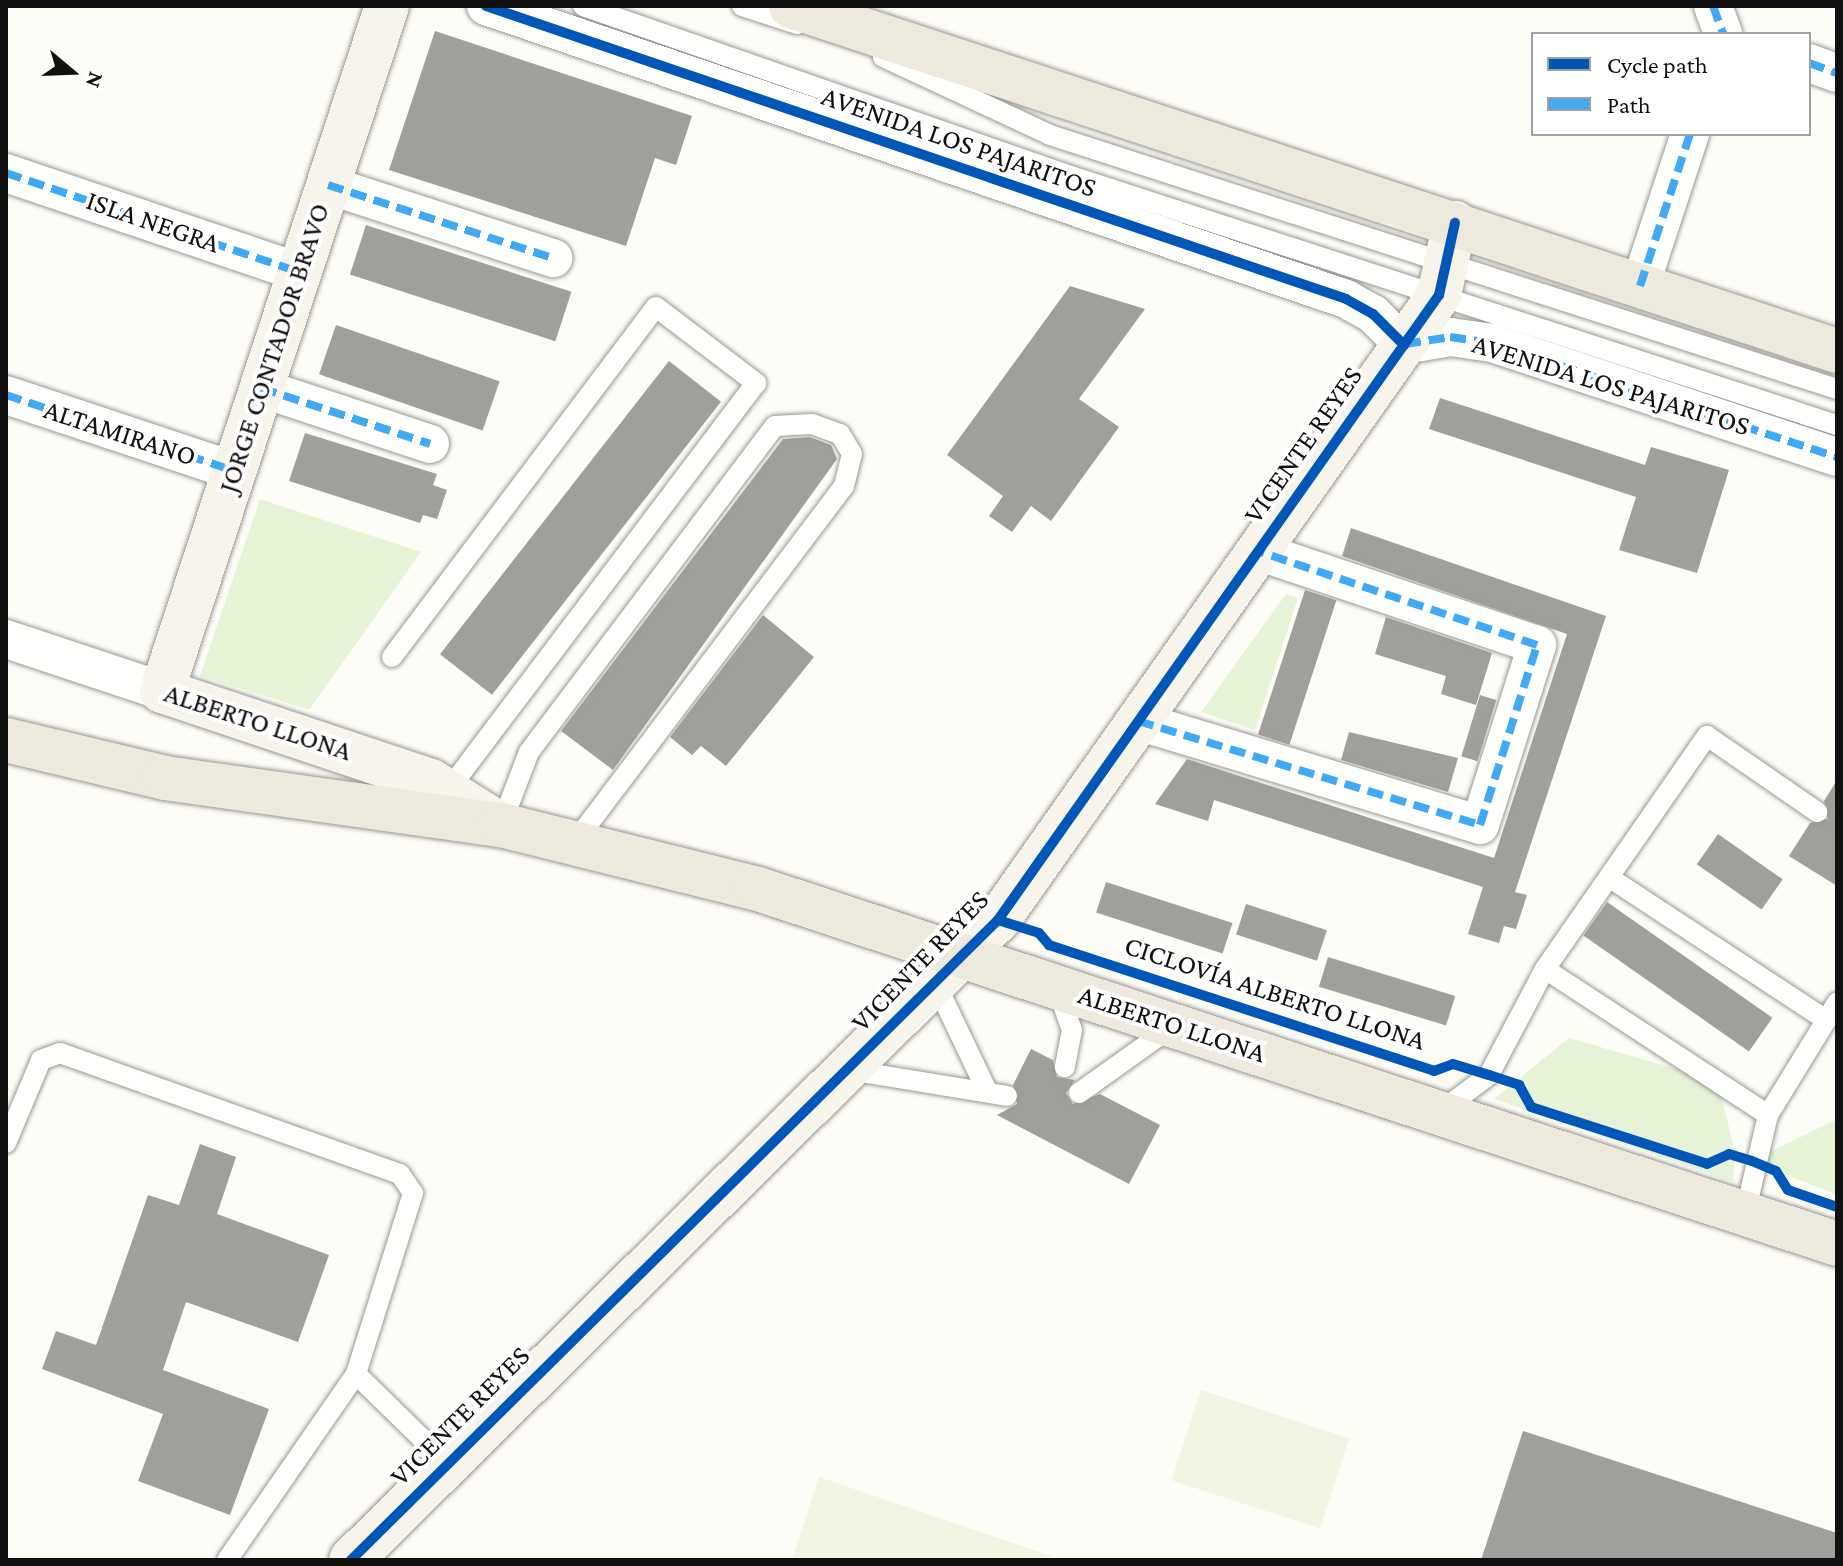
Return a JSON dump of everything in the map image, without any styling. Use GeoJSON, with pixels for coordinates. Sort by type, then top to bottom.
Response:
{"type":"FeatureCollection","features":[{"type":"Feature","properties":{"kind":"main road"},"geometry":{"type":"LineString","coordinates":[[791,6],[1448,259],[1640,286],[1837,351]]}},
{"type":"Feature","properties":{"kind":"main road","name":"ALBERTO LLONA"},"geometry":{"type":"LineString","coordinates":[[6,740],[165,778],[501,825],[758,889],[951,969],[1053,984],[1837,1244]]}},
{"type":"Feature","properties":{"kind":"street","name":"JORGE CONTADOR BRAVO"},"geometry":{"type":"LineString","coordinates":[[162,691],[387,6]]}},
{"type":"Feature","properties":{"kind":"street","name":"AVENIDA LOS PAJARITOS"},"geometry":{"type":"LineString","coordinates":[[486,6],[1346,299],[1373,314],[1404,345],[1450,337],[1492,343],[1837,457]]}},
{"type":"Feature","properties":{"kind":"street"},"geometry":{"type":"LineString","coordinates":[[1713,6],[1722,32]]}},
{"type":"Feature","properties":{"kind":"street"},"geometry":{"type":"LineString","coordinates":[[1811,64],[1837,73]]}},
{"type":"Feature","properties":{"kind":"street"},"geometry":{"type":"LineString","coordinates":[[1640,286],[1689,136]]}},
{"type":"Feature","properties":{"kind":"street","name":"ISLA NEGRA"},"geometry":{"type":"LineString","coordinates":[[6,173],[299,272]]}},
{"type":"Feature","properties":{"kind":"street"},"geometry":{"type":"LineString","coordinates":[[328,185],[553,258]]}},
{"type":"Feature","properties":{"kind":"street","name":"VICENTE REYES"},"geometry":{"type":"LineString","coordinates":[[351,1560],[446,1462],[998,920],[1404,345],[1448,259]]}},
{"type":"Feature","properties":{"kind":"street"},"geometry":{"type":"LineString","coordinates":[[261,388],[430,444]]}},
{"type":"Feature","properties":{"kind":"street","name":"ALTAMIRANO"},"geometry":{"type":"LineString","coordinates":[[6,395],[234,471]]}},
{"type":"Feature","properties":{"kind":"street"},"geometry":{"type":"LineString","coordinates":[[1138,721],[1480,825],[1537,645],[1258,551]]}},
{"type":"Feature","properties":{"kind":"street","name":"ALBERTO LLONA"},"geometry":{"type":"LineString","coordinates":[[6,639],[449,789],[501,825]]}},
{"type":"Feature","properties":{"kind":"lane"},"geometry":{"type":"LineString","coordinates":[[583,6],[1071,176],[1448,259],[1837,425]]}},
{"type":"Feature","properties":{"kind":"lane"},"geometry":{"type":"LineString","coordinates":[[742,6],[839,38],[1050,135],[1448,259],[1837,389]]}},
{"type":"Feature","properties":{"kind":"lane"},"geometry":{"type":"LineString","coordinates":[[392,657],[656,307],[756,383],[449,789]]}},
{"type":"Feature","properties":{"kind":"lane"},"geometry":{"type":"LineString","coordinates":[[501,825],[529,752],[775,426],[812,424],[840,434],[852,454],[844,486],[575,842]]}},
{"type":"Feature","properties":{"kind":"lane"},"geometry":{"type":"LineString","coordinates":[[1440,1112],[1489,1075],[1545,969],[1707,736],[1817,812]]}},
{"type":"Feature","properties":{"kind":"lane"},"geometry":{"type":"LineString","coordinates":[[1610,878],[1832,1011],[1768,1115],[1745,1214]]}},
{"type":"Feature","properties":{"kind":"lane"},"geometry":{"type":"LineString","coordinates":[[846,1070],[997,1093],[951,969]]}},
{"type":"Feature","properties":{"kind":"lane"},"geometry":{"type":"LineString","coordinates":[[1545,969],[1768,1115]]}},
{"type":"Feature","properties":{"kind":"lane"},"geometry":{"type":"LineString","coordinates":[[1053,984],[1072,1030],[1065,1067]]}},
{"type":"Feature","properties":{"kind":"lane"},"geometry":{"type":"LineString","coordinates":[[1079,1093],[1175,1025]]}},
{"type":"Feature","properties":{"kind":"lane"},"geometry":{"type":"LineString","coordinates":[[6,1143],[41,1060],[60,1053],[400,1174],[413,1193],[407,1223],[356,1374],[227,1560]]}},
{"type":"Feature","properties":{"kind":"lane"},"geometry":{"type":"LineString","coordinates":[[356,1374],[446,1462]]}},
{"type":"Feature","properties":{"kind":"green space"},"geometry":{"type":"Polygon","coordinates":[[[260,499],[421,552],[309,710],[200,676],[260,499]]]}},
{"type":"Feature","properties":{"kind":"green space"},"geometry":{"type":"Polygon","coordinates":[[[1286,594],[1298,598],[1255,730],[1201,712],[1286,594]]]}},
{"type":"Feature","properties":{"kind":"green space"},"geometry":{"type":"Polygon","coordinates":[[[1569,1038],[1718,1081],[1735,1153],[1733,1182],[1494,1099],[1569,1038]]]}},
{"type":"Feature","properties":{"kind":"green space"},"geometry":{"type":"Polygon","coordinates":[[[1837,1119],[1837,1195],[1752,1161],[1837,1119]]]}},
{"type":"Feature","properties":{"kind":"green space"},"geometry":{"type":"Polygon","coordinates":[[[1201,1390],[1349,1438],[1320,1529],[1172,1480],[1201,1390]]]}},
{"type":"Feature","properties":{"kind":"green space"},"geometry":{"type":"Polygon","coordinates":[[[819,1477],[1057,1558],[792,1560],[819,1477]]]}},
{"type":"Feature","properties":{"kind":"building"},"geometry":{"type":"Polygon","coordinates":[[[435,31],[692,116],[676,165],[655,158],[626,246],[389,170],[435,31]]]}},
{"type":"Feature","properties":{"kind":"building"},"geometry":{"type":"Polygon","coordinates":[[[366,225],[571,292],[555,341],[350,274],[366,225]]]}},
{"type":"Feature","properties":{"kind":"building"},"geometry":{"type":"Polygon","coordinates":[[[1070,286],[1145,309],[1079,399],[1119,427],[1051,521],[1031,506],[1012,532],[989,516],[1003,496],[947,455],[1070,286]]]}},
{"type":"Feature","properties":{"kind":"building"},"geometry":{"type":"Polygon","coordinates":[[[336,325],[500,381],[483,430],[319,374],[336,325]]]}},
{"type":"Feature","properties":{"kind":"building"},"geometry":{"type":"Polygon","coordinates":[[[669,361],[721,402],[492,695],[440,654],[669,361]]]}},
{"type":"Feature","properties":{"kind":"building"},"geometry":{"type":"Polygon","coordinates":[[[1440,398],[1645,465],[1651,447],[1729,470],[1697,573],[1619,550],[1636,497],[1429,429],[1440,398]]]}},
{"type":"Feature","properties":{"kind":"building"},"geometry":{"type":"Polygon","coordinates":[[[305,433],[437,474],[433,485],[447,490],[437,519],[423,515],[420,523],[289,481],[305,433]]]}},
{"type":"Feature","properties":{"kind":"building"},"geometry":{"type":"Polygon","coordinates":[[[810,437],[831,445],[837,459],[613,770],[561,731],[783,439],[810,437]]]}},
{"type":"Feature","properties":{"kind":"building"},"geometry":{"type":"Polygon","coordinates":[[[1351,528],[1606,616],[1515,892],[1527,895],[1516,929],[1504,926],[1499,943],[1468,934],[1483,887],[1214,800],[1208,821],[1155,804],[1187,759],[1494,858],[1567,634],[1342,556],[1351,528]]]}},
{"type":"Feature","properties":{"kind":"building"},"geometry":{"type":"Polygon","coordinates":[[[1305,590],[1336,600],[1289,745],[1258,735],[1305,590]]]}},
{"type":"Feature","properties":{"kind":"building"},"geometry":{"type":"Polygon","coordinates":[[[763,615],[814,657],[726,766],[701,746],[692,755],[670,737],[763,615]]]}},
{"type":"Feature","properties":{"kind":"building"},"geometry":{"type":"Polygon","coordinates":[[[1386,617],[1492,653],[1476,705],[1441,694],[1446,676],[1375,654],[1386,617]]]}},
{"type":"Feature","properties":{"kind":"building"},"geometry":{"type":"Polygon","coordinates":[[[1480,695],[1496,700],[1478,761],[1461,756],[1480,695]]]}},
{"type":"Feature","properties":{"kind":"building"},"geometry":{"type":"Polygon","coordinates":[[[1349,732],[1458,758],[1448,792],[1341,760],[1349,732]]]}},
{"type":"Feature","properties":{"kind":"building"},"geometry":{"type":"Polygon","coordinates":[[[1837,780],[1837,886],[1789,856],[1810,823],[1828,819],[1824,801],[1837,780]]]}},
{"type":"Feature","properties":{"kind":"building"},"geometry":{"type":"Polygon","coordinates":[[[1718,834],[1783,879],[1761,910],[1697,864],[1718,834]]]}},
{"type":"Feature","properties":{"kind":"building"},"geometry":{"type":"Polygon","coordinates":[[[1106,882],[1232,923],[1223,954],[1096,912],[1106,882]]]}},
{"type":"Feature","properties":{"kind":"building"},"geometry":{"type":"Polygon","coordinates":[[[1607,902],[1772,1018],[1749,1051],[1583,936],[1607,902]]]}},
{"type":"Feature","properties":{"kind":"building"},"geometry":{"type":"Polygon","coordinates":[[[1246,904],[1327,930],[1317,961],[1236,934],[1246,904]]]}},
{"type":"Feature","properties":{"kind":"building"},"geometry":{"type":"Polygon","coordinates":[[[1328,957],[1455,996],[1446,1026],[1319,987],[1328,957]]]}},
{"type":"Feature","properties":{"kind":"building"},"geometry":{"type":"Polygon","coordinates":[[[1031,1049],[1053,1060],[1057,1077],[1075,1080],[1066,1093],[1073,1104],[1100,1094],[1160,1125],[1129,1184],[997,1115],[1017,1104],[1013,1085],[1031,1049]]]}},
{"type":"Feature","properties":{"kind":"building"},"geometry":{"type":"Polygon","coordinates":[[[200,1144],[236,1157],[217,1214],[329,1255],[298,1342],[186,1302],[163,1370],[269,1409],[230,1515],[138,1481],[163,1414],[42,1369],[56,1331],[96,1345],[148,1195],[179,1205],[200,1144]]]}},
{"type":"Feature","properties":{"kind":"building"},"geometry":{"type":"Polygon","coordinates":[[[1523,1431],[1837,1533],[1837,1560],[1481,1560],[1523,1431]]]}},
{"type":"Feature","properties":{"kind":"marked path"},"geometry":{"type":"LineString","coordinates":[[1713,6],[1722,32]]}},
{"type":"Feature","properties":{"kind":"marked path"},"geometry":{"type":"LineString","coordinates":[[1811,64],[1837,73]]}},
{"type":"Feature","properties":{"kind":"marked path"},"geometry":{"type":"LineString","coordinates":[[1640,286],[1689,136]]}},
{"type":"Feature","properties":{"kind":"marked path"},"geometry":{"type":"LineString","coordinates":[[6,173],[299,272]]}},
{"type":"Feature","properties":{"kind":"marked path"},"geometry":{"type":"LineString","coordinates":[[328,185],[553,258]]}},
{"type":"Feature","properties":{"kind":"marked path"},"geometry":{"type":"LineString","coordinates":[[1405,344],[1450,337],[1492,343],[1837,457]]}},
{"type":"Feature","properties":{"kind":"marked path"},"geometry":{"type":"LineString","coordinates":[[261,388],[430,444]]}},
{"type":"Feature","properties":{"kind":"marked path"},"geometry":{"type":"LineString","coordinates":[[6,395],[234,471]]}},
{"type":"Feature","properties":{"kind":"marked path"},"geometry":{"type":"LineString","coordinates":[[1138,721],[1480,825],[1537,645],[1258,551]]}},
{"type":"Feature","properties":{"kind":"cycle path"},"geometry":{"type":"LineString","coordinates":[[486,6],[1346,299],[1373,314],[1404,345]]}},
{"type":"Feature","properties":{"kind":"cycle path"},"geometry":{"type":"LineString","coordinates":[[351,1560],[998,920],[1439,295],[1455,223]]}},
{"type":"Feature","properties":{"kind":"cycle path","name":"CICLOVÍA ALBERTO LLONA"},"geometry":{"type":"LineString","coordinates":[[998,920],[1039,933],[1049,945],[1434,1071],[1453,1064],[1519,1085],[1531,1107],[1707,1164],[1729,1154],[1752,1161],[1776,1171],[1788,1190],[1837,1207]]}}]}
